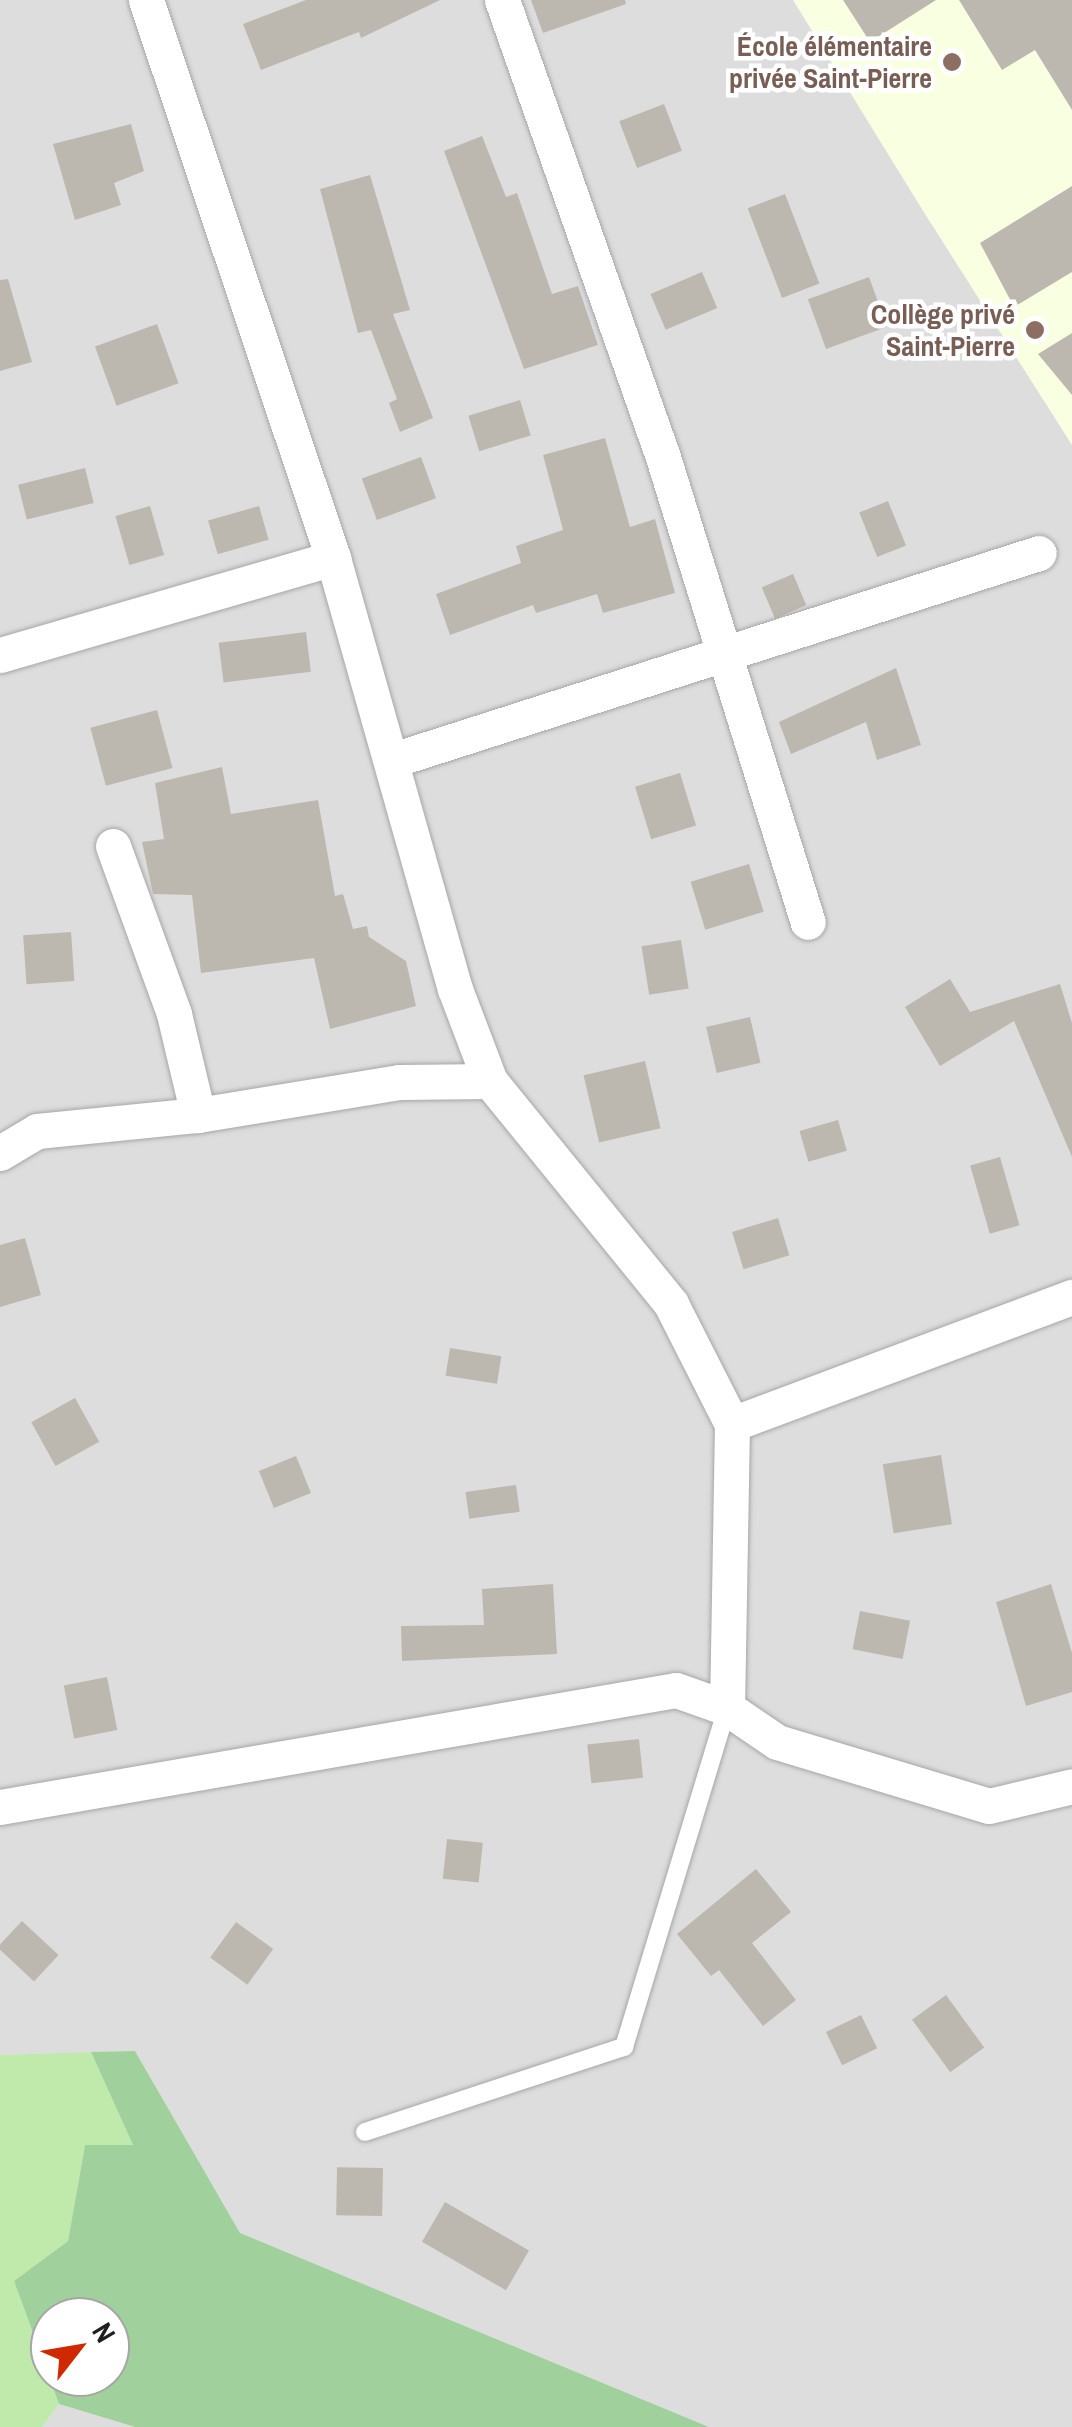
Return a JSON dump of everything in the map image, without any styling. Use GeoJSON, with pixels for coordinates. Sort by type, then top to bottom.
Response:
{"type":"FeatureCollection","features":[{"type":"Feature","properties":{"kind":"street"},"geometry":{"type":"LineString","coordinates":[[146,0],[333,558],[455,988],[490,1081],[671,1304],[732,1424],[728,1708]]}},
{"type":"Feature","properties":{"kind":"street"},"geometry":{"type":"LineString","coordinates":[[502,0],[662,454],[808,922]]}},
{"type":"Feature","properties":{"kind":"street"},"geometry":{"type":"LineString","coordinates":[[392,760],[1039,553]]}},
{"type":"Feature","properties":{"kind":"street"},"geometry":{"type":"LineString","coordinates":[[0,655],[333,558]]}},
{"type":"Feature","properties":{"kind":"street"},"geometry":{"type":"LineString","coordinates":[[114,846],[174,1014],[198,1115]]}},
{"type":"Feature","properties":{"kind":"street"},"geometry":{"type":"LineString","coordinates":[[0,1153],[38,1131],[198,1115],[398,1082],[490,1081]]}},
{"type":"Feature","properties":{"kind":"street"},"geometry":{"type":"LineString","coordinates":[[732,1424],[1072,1297]]}},
{"type":"Feature","properties":{"kind":"street"},"geometry":{"type":"LineString","coordinates":[[0,1807],[676,1690],[728,1708],[778,1742],[989,1806],[1072,1786]]}},
{"type":"Feature","properties":{"kind":"lane"},"geometry":{"type":"LineString","coordinates":[[365,2132],[624,2048],[728,1708]]}},
{"type":"Feature","properties":{"kind":"shaded area"},"geometry":{"type":"Polygon","coordinates":[[[0,0],[1072,0],[1072,2427],[709,2427],[240,2233],[135,2051],[0,2055],[0,0]]]}},
{"type":"Feature","properties":{"kind":"shaded area","name":"École élémentaire privée Saint-Pierre"},"geometry":{"type":"Polygon","coordinates":[[[793,0],[1072,0],[1072,445],[925,214],[793,0]]]}},
{"type":"Feature","properties":{"kind":"shaded area"},"geometry":{"type":"Polygon","coordinates":[[[59,2404],[135,2427],[42,2427],[59,2404]]]}},
{"type":"Feature","properties":{"kind":"green space"},"geometry":{"type":"Polygon","coordinates":[[[135,2051],[240,2233],[709,2427],[135,2427],[59,2404],[56,2397],[130,2397],[130,2297],[30,2297],[30,2325],[14,2281],[68,2241],[85,2145],[133,2145],[91,2052],[135,2051]]]}},
{"type":"Feature","properties":{"kind":"green space"},"geometry":{"type":"Polygon","coordinates":[[[91,2052],[133,2145],[85,2145],[68,2241],[14,2281],[30,2325],[30,2397],[56,2397],[59,2404],[42,2427],[0,2427],[0,2055],[91,2052]]]}},
{"type":"Feature","properties":{"kind":"building"},"geometry":{"type":"Polygon","coordinates":[[[306,0],[440,0],[361,38],[359,32],[261,70],[243,24],[306,0]]]}},
{"type":"Feature","properties":{"kind":"building"},"geometry":{"type":"Polygon","coordinates":[[[531,0],[625,0],[626,4],[543,33],[531,0]]]}},
{"type":"Feature","properties":{"kind":"building"},"geometry":{"type":"Polygon","coordinates":[[[843,0],[936,0],[870,42],[843,0]]]}},
{"type":"Feature","properties":{"kind":"building"},"geometry":{"type":"Polygon","coordinates":[[[959,0],[1072,0],[1072,110],[1035,50],[1002,70],[959,0]]]}},
{"type":"Feature","properties":{"kind":"building"},"geometry":{"type":"Polygon","coordinates":[[[664,104],[682,151],[637,168],[619,121],[664,104]]]}},
{"type":"Feature","properties":{"kind":"building"},"geometry":{"type":"Polygon","coordinates":[[[131,124],[144,171],[114,183],[121,205],[75,220],[53,144],[131,124]]]}},
{"type":"Feature","properties":{"kind":"building"},"geometry":{"type":"Polygon","coordinates":[[[482,136],[506,197],[517,193],[552,294],[578,286],[598,345],[524,369],[444,151],[482,136]]]}},
{"type":"Feature","properties":{"kind":"building"},"geometry":{"type":"Polygon","coordinates":[[[370,175],[410,310],[393,314],[433,418],[400,432],[389,403],[397,399],[371,330],[358,333],[320,189],[370,175]]]}},
{"type":"Feature","properties":{"kind":"building"},"geometry":{"type":"Polygon","coordinates":[[[1072,186],[1072,272],[1014,307],[980,243],[1072,186]]]}},
{"type":"Feature","properties":{"kind":"building"},"geometry":{"type":"Polygon","coordinates":[[[785,194],[819,284],[782,298],[748,208],[785,194]]]}},
{"type":"Feature","properties":{"kind":"building"},"geometry":{"type":"Polygon","coordinates":[[[702,272],[717,308],[666,330],[650,294],[702,272]]]}},
{"type":"Feature","properties":{"kind":"building"},"geometry":{"type":"Polygon","coordinates":[[[869,277],[887,327],[826,349],[808,299],[869,277]]]}},
{"type":"Feature","properties":{"kind":"building"},"geometry":{"type":"Polygon","coordinates":[[[8,279],[32,362],[0,371],[0,280],[8,279]]]}},
{"type":"Feature","properties":{"kind":"building"},"geometry":{"type":"Polygon","coordinates":[[[157,324],[179,383],[117,406],[95,347],[157,324]]]}},
{"type":"Feature","properties":{"kind":"building"},"geometry":{"type":"Polygon","coordinates":[[[1072,333],[1072,395],[1038,354],[1072,333]]]}},
{"type":"Feature","properties":{"kind":"building"},"geometry":{"type":"Polygon","coordinates":[[[520,400],[531,435],[479,451],[468,416],[520,400]]]}},
{"type":"Feature","properties":{"kind":"building"},"geometry":{"type":"Polygon","coordinates":[[[605,438],[630,527],[655,519],[675,593],[603,613],[597,594],[536,613],[533,605],[450,635],[436,594],[521,563],[516,546],[563,530],[543,455],[605,438]]]}},
{"type":"Feature","properties":{"kind":"building"},"geometry":{"type":"Polygon","coordinates":[[[421,457],[436,498],[377,520],[362,479],[421,457]]]}},
{"type":"Feature","properties":{"kind":"building"},"geometry":{"type":"Polygon","coordinates":[[[85,468],[94,503],[27,520],[18,485],[85,468]]]}},
{"type":"Feature","properties":{"kind":"building"},"geometry":{"type":"Polygon","coordinates":[[[888,501],[906,546],[877,557],[859,513],[888,501]]]}},
{"type":"Feature","properties":{"kind":"building"},"geometry":{"type":"Polygon","coordinates":[[[150,506],[164,555],[129,565],[115,516],[150,506]]]}},
{"type":"Feature","properties":{"kind":"building"},"geometry":{"type":"Polygon","coordinates":[[[259,506],[269,540],[218,554],[208,521],[259,506]]]}},
{"type":"Feature","properties":{"kind":"building"},"geometry":{"type":"Polygon","coordinates":[[[793,574],[806,605],[775,619],[762,587],[793,574]]]}},
{"type":"Feature","properties":{"kind":"building"},"geometry":{"type":"Polygon","coordinates":[[[306,632],[311,672],[224,682],[219,643],[306,632]]]}},
{"type":"Feature","properties":{"kind":"building"},"geometry":{"type":"Polygon","coordinates":[[[896,668],[921,745],[877,760],[866,722],[791,754],[779,722],[896,668]]]}},
{"type":"Feature","properties":{"kind":"building"},"geometry":{"type":"Polygon","coordinates":[[[157,710],[173,768],[106,786],[90,728],[157,710]]]}},
{"type":"Feature","properties":{"kind":"building"},"geometry":{"type":"Polygon","coordinates":[[[222,767],[231,814],[318,800],[335,896],[343,894],[353,929],[367,926],[369,937],[406,961],[416,1006],[330,1029],[314,958],[201,973],[192,895],[153,894],[142,842],[164,839],[155,783],[222,767]]]}},
{"type":"Feature","properties":{"kind":"building"},"geometry":{"type":"Polygon","coordinates":[[[680,773],[696,826],[651,839],[635,787],[680,773]]]}},
{"type":"Feature","properties":{"kind":"building"},"geometry":{"type":"Polygon","coordinates":[[[749,864],[764,912],[705,930],[691,882],[749,864]]]}},
{"type":"Feature","properties":{"kind":"building"},"geometry":{"type":"Polygon","coordinates":[[[71,932],[74,981],[27,984],[23,935],[71,932]]]}},
{"type":"Feature","properties":{"kind":"building"},"geometry":{"type":"Polygon","coordinates":[[[681,940],[689,988],[649,995],[641,946],[681,940]]]}},
{"type":"Feature","properties":{"kind":"building"},"geometry":{"type":"Polygon","coordinates":[[[950,979],[970,1012],[1060,984],[1072,1023],[1072,1157],[1014,1021],[940,1066],[905,1007],[950,979]]]}},
{"type":"Feature","properties":{"kind":"building"},"geometry":{"type":"Polygon","coordinates":[[[750,1017],[761,1063],[717,1073],[706,1027],[750,1017]]]}},
{"type":"Feature","properties":{"kind":"building"},"geometry":{"type":"Polygon","coordinates":[[[645,1061],[661,1128],[599,1142],[584,1075],[645,1061]]]}},
{"type":"Feature","properties":{"kind":"building"},"geometry":{"type":"Polygon","coordinates":[[[838,1120],[847,1151],[808,1162],[800,1131],[838,1120]]]}},
{"type":"Feature","properties":{"kind":"building"},"geometry":{"type":"Polygon","coordinates":[[[1000,1157],[1020,1225],[990,1234],[970,1166],[1000,1157]]]}},
{"type":"Feature","properties":{"kind":"building"},"geometry":{"type":"Polygon","coordinates":[[[778,1218],[789,1255],[743,1269],[732,1232],[778,1218]]]}},
{"type":"Feature","properties":{"kind":"building"},"geometry":{"type":"Polygon","coordinates":[[[25,1238],[41,1295],[0,1307],[0,1245],[25,1238]]]}},
{"type":"Feature","properties":{"kind":"building"},"geometry":{"type":"Polygon","coordinates":[[[450,1348],[501,1356],[497,1384],[446,1376],[450,1348]]]}},
{"type":"Feature","properties":{"kind":"building"},"geometry":{"type":"Polygon","coordinates":[[[75,1398],[99,1442],[56,1466],[31,1422],[75,1398]]]}},
{"type":"Feature","properties":{"kind":"building"},"geometry":{"type":"Polygon","coordinates":[[[941,1455],[952,1524],[894,1533],[883,1464],[941,1455]]]}},
{"type":"Feature","properties":{"kind":"building"},"geometry":{"type":"Polygon","coordinates":[[[296,1456],[311,1493],[274,1508],[259,1471],[296,1456]]]}},
{"type":"Feature","properties":{"kind":"building"},"geometry":{"type":"Polygon","coordinates":[[[516,1485],[520,1512],[469,1519],[465,1492],[516,1485]]]}},
{"type":"Feature","properties":{"kind":"building"},"geometry":{"type":"Polygon","coordinates":[[[553,1584],[557,1654],[402,1661],[401,1626],[484,1625],[482,1589],[553,1584]]]}},
{"type":"Feature","properties":{"kind":"building"},"geometry":{"type":"Polygon","coordinates":[[[1051,1584],[1072,1653],[1072,1692],[1026,1706],[996,1602],[1051,1584]]]}},
{"type":"Feature","properties":{"kind":"building"},"geometry":{"type":"Polygon","coordinates":[[[860,1611],[910,1621],[903,1659],[853,1649],[860,1611]]]}},
{"type":"Feature","properties":{"kind":"building"},"geometry":{"type":"Polygon","coordinates":[[[107,1677],[117,1730],[74,1738],[64,1685],[107,1677]]]}},
{"type":"Feature","properties":{"kind":"building"},"geometry":{"type":"Polygon","coordinates":[[[639,1739],[643,1778],[591,1783],[587,1744],[639,1739]]]}},
{"type":"Feature","properties":{"kind":"building"},"geometry":{"type":"Polygon","coordinates":[[[447,1839],[483,1843],[479,1883],[443,1879],[447,1839]]]}},
{"type":"Feature","properties":{"kind":"building"},"geometry":{"type":"Polygon","coordinates":[[[756,1869],[791,1912],[752,1943],[796,2000],[763,2026],[719,1970],[711,1976],[677,1934],[756,1869]]]}},
{"type":"Feature","properties":{"kind":"building"},"geometry":{"type":"Polygon","coordinates":[[[22,1921],[59,1955],[34,1981],[0,1950],[0,1945],[22,1921]]]}},
{"type":"Feature","properties":{"kind":"building"},"geometry":{"type":"Polygon","coordinates":[[[236,1922],[273,1949],[247,1985],[210,1958],[236,1922]]]}},
{"type":"Feature","properties":{"kind":"building"},"geometry":{"type":"Polygon","coordinates":[[[946,1995],[984,2048],[950,2072],[912,2020],[946,1995]]]}},
{"type":"Feature","properties":{"kind":"building"},"geometry":{"type":"Polygon","coordinates":[[[861,2015],[877,2048],[842,2065],[826,2032],[861,2015]]]}},
{"type":"Feature","properties":{"kind":"building"},"geometry":{"type":"Polygon","coordinates":[[[337,2167],[383,2168],[382,2216],[336,2215],[337,2167]]]}},
{"type":"Feature","properties":{"kind":"building"},"geometry":{"type":"Polygon","coordinates":[[[445,2202],[529,2250],[506,2290],[422,2242],[445,2202]]]}},
{"type":"Feature","properties":{"kind":"place","name":"École élémentaire privée Saint-Pierre"},"geometry":{"type":"Point","coordinates":[952,62]}},
{"type":"Feature","properties":{"kind":"place","name":"Collège privé Saint-Pierre"},"geometry":{"type":"Point","coordinates":[1035,330]}}]}
